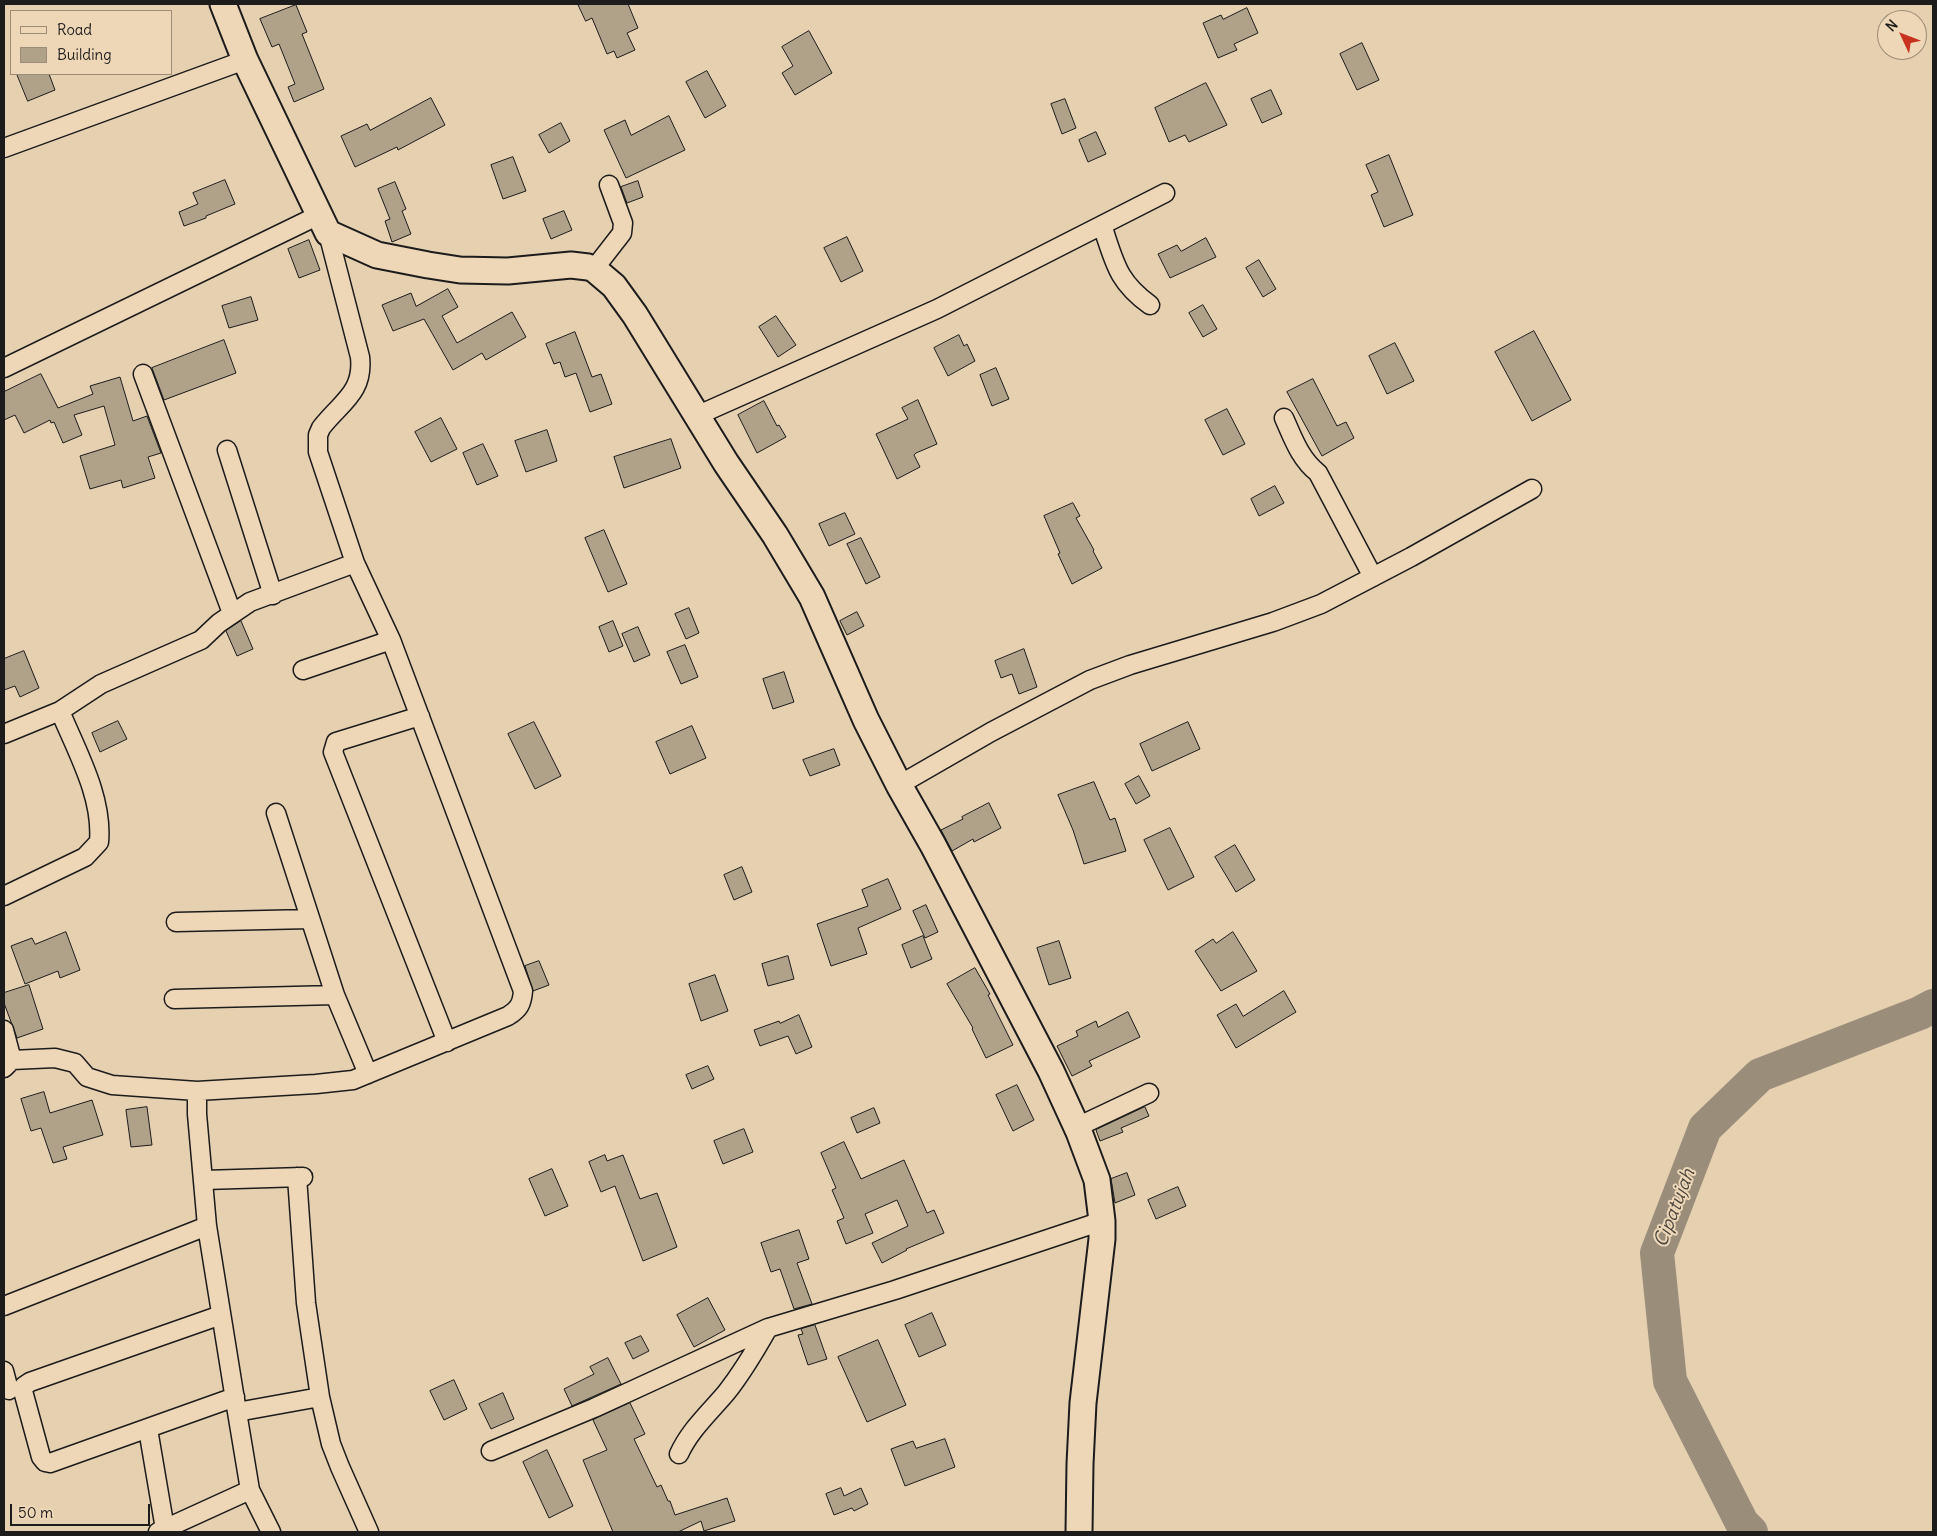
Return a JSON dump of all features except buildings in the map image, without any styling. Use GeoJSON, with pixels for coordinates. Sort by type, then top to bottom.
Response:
{"type":"FeatureCollection","features":[{"type":"Feature","properties":{"kind":"street"},"geometry":{"type":"LineString","coordinates":[[4,1030],[8,1064],[55,1058],[75,1063],[88,1077],[112,1085],[197,1091],[353,1080],[508,1016],[517,1010],[522,1003],[522,991],[391,640],[355,563],[318,452],[318,435],[321,428],[354,391],[361,371],[360,357],[323,224],[245,60],[223,4]]}},
{"type":"Feature","properties":{"kind":"street"},"geometry":{"type":"LineString","coordinates":[[4,148],[245,60]]}},
{"type":"Feature","properties":{"kind":"street"},"geometry":{"type":"LineString","coordinates":[[594,269],[622,233],[623,223],[609,185]]}},
{"type":"Feature","properties":{"kind":"street"},"geometry":{"type":"LineString","coordinates":[[696,416],[937,309],[1165,194]]}},
{"type":"Feature","properties":{"kind":"street"},"geometry":{"type":"LineString","coordinates":[[323,224],[376,255],[428,266],[460,270],[508,271],[571,265],[594,269],[614,286],[635,315],[696,416],[775,535],[812,597],[866,720],[898,785],[933,845],[1050,1071],[1077,1127],[1097,1180],[1102,1221],[1099,1274],[1083,1403],[1079,1532]]}},
{"type":"Feature","properties":{"kind":"street"},"geometry":{"type":"LineString","coordinates":[[4,368],[323,224]]}},
{"type":"Feature","properties":{"kind":"street"},"geometry":{"type":"LineString","coordinates":[[1102,225],[1124,281],[1133,292],[1150,305]]}},
{"type":"Feature","properties":{"kind":"street"},"geometry":{"type":"LineString","coordinates":[[143,374],[232,613]]}},
{"type":"Feature","properties":{"kind":"street"},"geometry":{"type":"LineString","coordinates":[[1284,418],[1302,457],[1308,466],[1318,473],[1373,576]]}},
{"type":"Feature","properties":{"kind":"street"},"geometry":{"type":"LineString","coordinates":[[227,450],[273,595]]}},
{"type":"Feature","properties":{"kind":"street"},"geometry":{"type":"LineString","coordinates":[[898,785],[991,732],[1090,680],[1130,665],[1273,622],[1321,604],[1532,489]]}},
{"type":"Feature","properties":{"kind":"street"},"geometry":{"type":"LineString","coordinates":[[4,734],[60,711],[101,684],[201,640],[219,623],[250,602],[355,563]]}},
{"type":"Feature","properties":{"kind":"street"},"geometry":{"type":"LineString","coordinates":[[303,670],[391,640]]}},
{"type":"Feature","properties":{"kind":"street"},"geometry":{"type":"LineString","coordinates":[[4,896],[85,857],[99,842],[99,819],[92,790],[60,711]]}},
{"type":"Feature","properties":{"kind":"street"},"geometry":{"type":"LineString","coordinates":[[420,716],[336,742],[333,752],[447,1042]]}},
{"type":"Feature","properties":{"kind":"street"},"geometry":{"type":"LineString","coordinates":[[276,813],[335,995],[368,1074]]}},
{"type":"Feature","properties":{"kind":"street"},"geometry":{"type":"LineString","coordinates":[[176,922],[310,919]]}},
{"type":"Feature","properties":{"kind":"street"},"geometry":{"type":"LineString","coordinates":[[174,999],[335,995]]}},
{"type":"Feature","properties":{"kind":"street"},"geometry":{"type":"LineString","coordinates":[[197,1091],[197,1114],[204,1180],[206,1226],[250,1490],[271,1532]]}},
{"type":"Feature","properties":{"kind":"street"},"geometry":{"type":"LineString","coordinates":[[1077,1127],[1149,1093]]}},
{"type":"Feature","properties":{"kind":"street"},"geometry":{"type":"LineString","coordinates":[[204,1180],[300,1176],[306,1302],[320,1397],[340,1467],[369,1532]]}},
{"type":"Feature","properties":{"kind":"street"},"geometry":{"type":"LineString","coordinates":[[491,1451],[594,1408],[768,1328],[895,1290],[1102,1221]]}},
{"type":"Feature","properties":{"kind":"street"},"geometry":{"type":"LineString","coordinates":[[4,1306],[206,1226]]}},
{"type":"Feature","properties":{"kind":"street"},"geometry":{"type":"LineString","coordinates":[[221,1315],[30,1382],[23,1388],[41,1457],[47,1463],[58,1461],[148,1428],[236,1405],[320,1397]]}},
{"type":"Feature","properties":{"kind":"street"},"geometry":{"type":"LineString","coordinates":[[679,1454],[691,1432],[727,1391],[747,1364],[768,1328]]}},
{"type":"Feature","properties":{"kind":"street"},"geometry":{"type":"LineString","coordinates":[[4,1371],[9,1390]]}},
{"type":"Feature","properties":{"kind":"street"},"geometry":{"type":"LineString","coordinates":[[148,1428],[162,1531],[250,1490]]}},
{"type":"Feature","properties":{"kind":"waterway","name":"Cipatujah"},"geometry":{"type":"LineString","coordinates":[[1751,1532],[1742,1523],[1670,1381],[1657,1253],[1705,1128],[1760,1075],[1920,1013],[1933,1006]]}}]}
